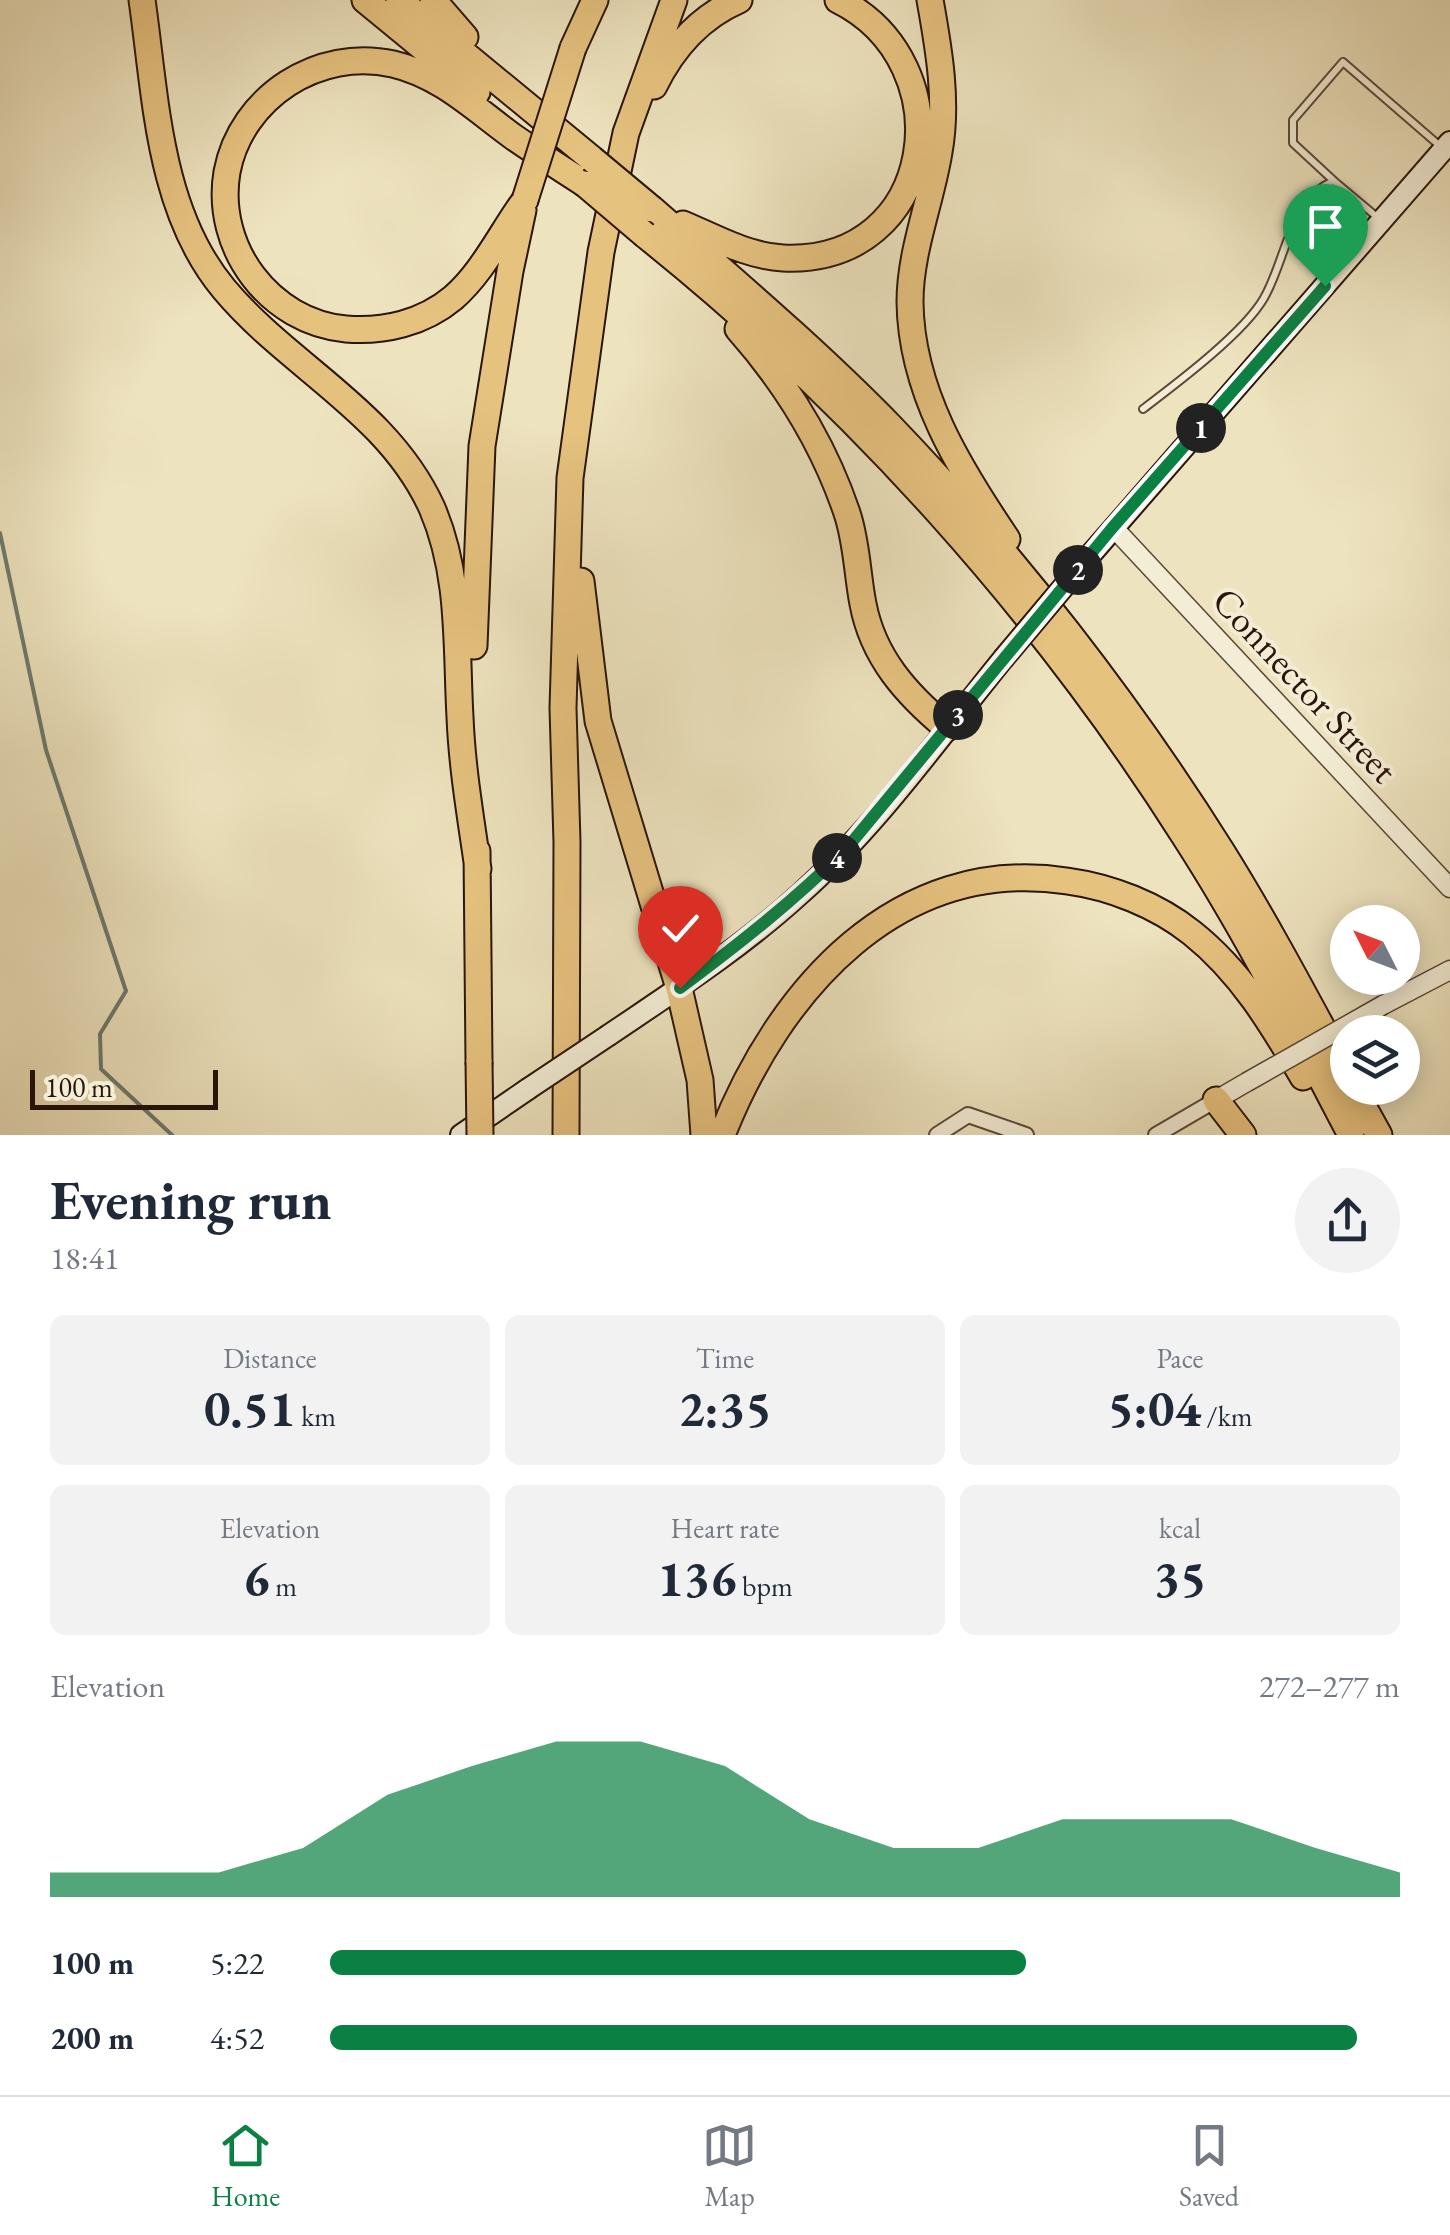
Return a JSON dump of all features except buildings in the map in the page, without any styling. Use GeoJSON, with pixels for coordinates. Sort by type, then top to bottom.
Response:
{"type":"FeatureCollection","features":[{"type":"Feature","properties":{"kind":"highway"},"geometry":{"type":"LineString","coordinates":[[142,0],[170,178],[199,254],[242,309],[386,437],[413,475],[439,527],[454,590],[460,720],[478,868]]}},
{"type":"Feature","properties":{"kind":"highway"},"geometry":{"type":"LineString","coordinates":[[365,0],[585,184]]}},
{"type":"Feature","properties":{"kind":"highway"},"geometry":{"type":"LineString","coordinates":[[399,0],[592,158],[651,219],[667,252],[692,286],[748,340],[808,425],[828,466],[850,524],[872,637],[902,686],[947,728]]}},
{"type":"Feature","properties":{"kind":"highway"},"geometry":{"type":"LineString","coordinates":[[433,0],[519,96]]}},
{"type":"Feature","properties":{"kind":"highway"},"geometry":{"type":"LineString","coordinates":[[480,1135],[473,683],[479,474],[502,314],[525,200],[573,48],[584,0]]}},
{"type":"Feature","properties":{"kind":"highway"},"geometry":{"type":"LineString","coordinates":[[573,48],[595,0]]}},
{"type":"Feature","properties":{"kind":"highway"},"geometry":{"type":"LineString","coordinates":[[566,1135],[566,528],[601,252],[626,133],[674,0]]}},
{"type":"Feature","properties":{"kind":"highway"},"geometry":{"type":"LineString","coordinates":[[626,133],[664,67],[686,38],[707,18],[738,0]]}},
{"type":"Feature","properties":{"kind":"highway"},"geometry":{"type":"LineString","coordinates":[[651,219],[734,247],[782,258],[839,252],[866,238],[890,214],[907,188],[916,163],[919,121],[914,93],[905,68],[884,35],[864,16],[838,0]]}},
{"type":"Feature","properties":{"kind":"highway"},"geometry":{"type":"LineString","coordinates":[[930,0],[943,115],[939,154],[911,283],[912,336],[920,378],[945,437],[990,514],[1181,772],[1330,1044]]}},
{"type":"Feature","properties":{"kind":"highway"},"geometry":{"type":"LineString","coordinates":[[525,200],[477,272],[450,300],[402,324],[350,329],[306,319],[280,305],[256,282],[230,231],[226,182],[243,131],[270,97],[312,70],[361,60],[395,64],[431,79],[585,184],[651,219],[726,272],[852,389],[932,473],[1090,663],[1222,852]]}},
{"type":"Feature","properties":{"kind":"highway"},"geometry":{"type":"LineString","coordinates":[[667,252],[778,348],[876,445],[1074,678],[1216,885],[1351,1135]]}},
{"type":"Feature","properties":{"kind":"highway"},"geometry":{"type":"LineString","coordinates":[[576,429],[582,595],[598,721],[680,988],[700,1080],[704,1135]]}},
{"type":"Feature","properties":{"kind":"highway"},"geometry":{"type":"LineString","coordinates":[[722,1135],[749,1076],[771,1040],[840,952],[887,917],[938,892],[994,880],[1028,878],[1080,882],[1131,898],[1176,922],[1207,946],[1234,972],[1260,1008],[1336,1135]]}},
{"type":"Feature","properties":{"kind":"highway"},"geometry":{"type":"LineString","coordinates":[[1216,1100],[1242,1135]]}},
{"type":"Feature","properties":{"kind":"highway"},"geometry":{"type":"LineString","coordinates":[[1363,1105],[1378,1135]]}},
{"type":"Feature","properties":{"kind":"main road"},"geometry":{"type":"LineString","coordinates":[[461,1135],[680,988],[800,894],[847,848],[1113,527],[1447,145]]}},
{"type":"Feature","properties":{"kind":"street","name":"Connector Street"},"geometry":{"type":"LineString","coordinates":[[1113,527],[1450,888]]}},
{"type":"Feature","properties":{"kind":"street"},"geometry":{"type":"LineString","coordinates":[[1156,1135],[1176,1131],[1216,1100],[1450,970]]}},
{"type":"Feature","properties":{"kind":"street"},"geometry":{"type":"LineString","coordinates":[[937,1135],[968,1114],[1026,1135]]}},
{"type":"Feature","properties":{"kind":"lane"},"geometry":{"type":"LineString","coordinates":[[1382,222],[1293,142],[1293,120],[1343,62],[1447,145]]}},
{"type":"Feature","properties":{"kind":"lane"},"geometry":{"type":"LineString","coordinates":[[1143,408],[1177,384],[1264,300],[1299,215],[1316,188],[1334,181]]}},
{"type":"Feature","properties":{"kind":"waterway"},"geometry":{"type":"LineString","coordinates":[[0,533],[46,750],[126,991],[100,1034],[101,1069],[172,1135]]}},
{"type":"Feature","properties":{"kind":"route"},"geometry":{"type":"LineString","coordinates":[[680,988],[756,932],[847,848],[1113,527],[1325,286]]}}]}
